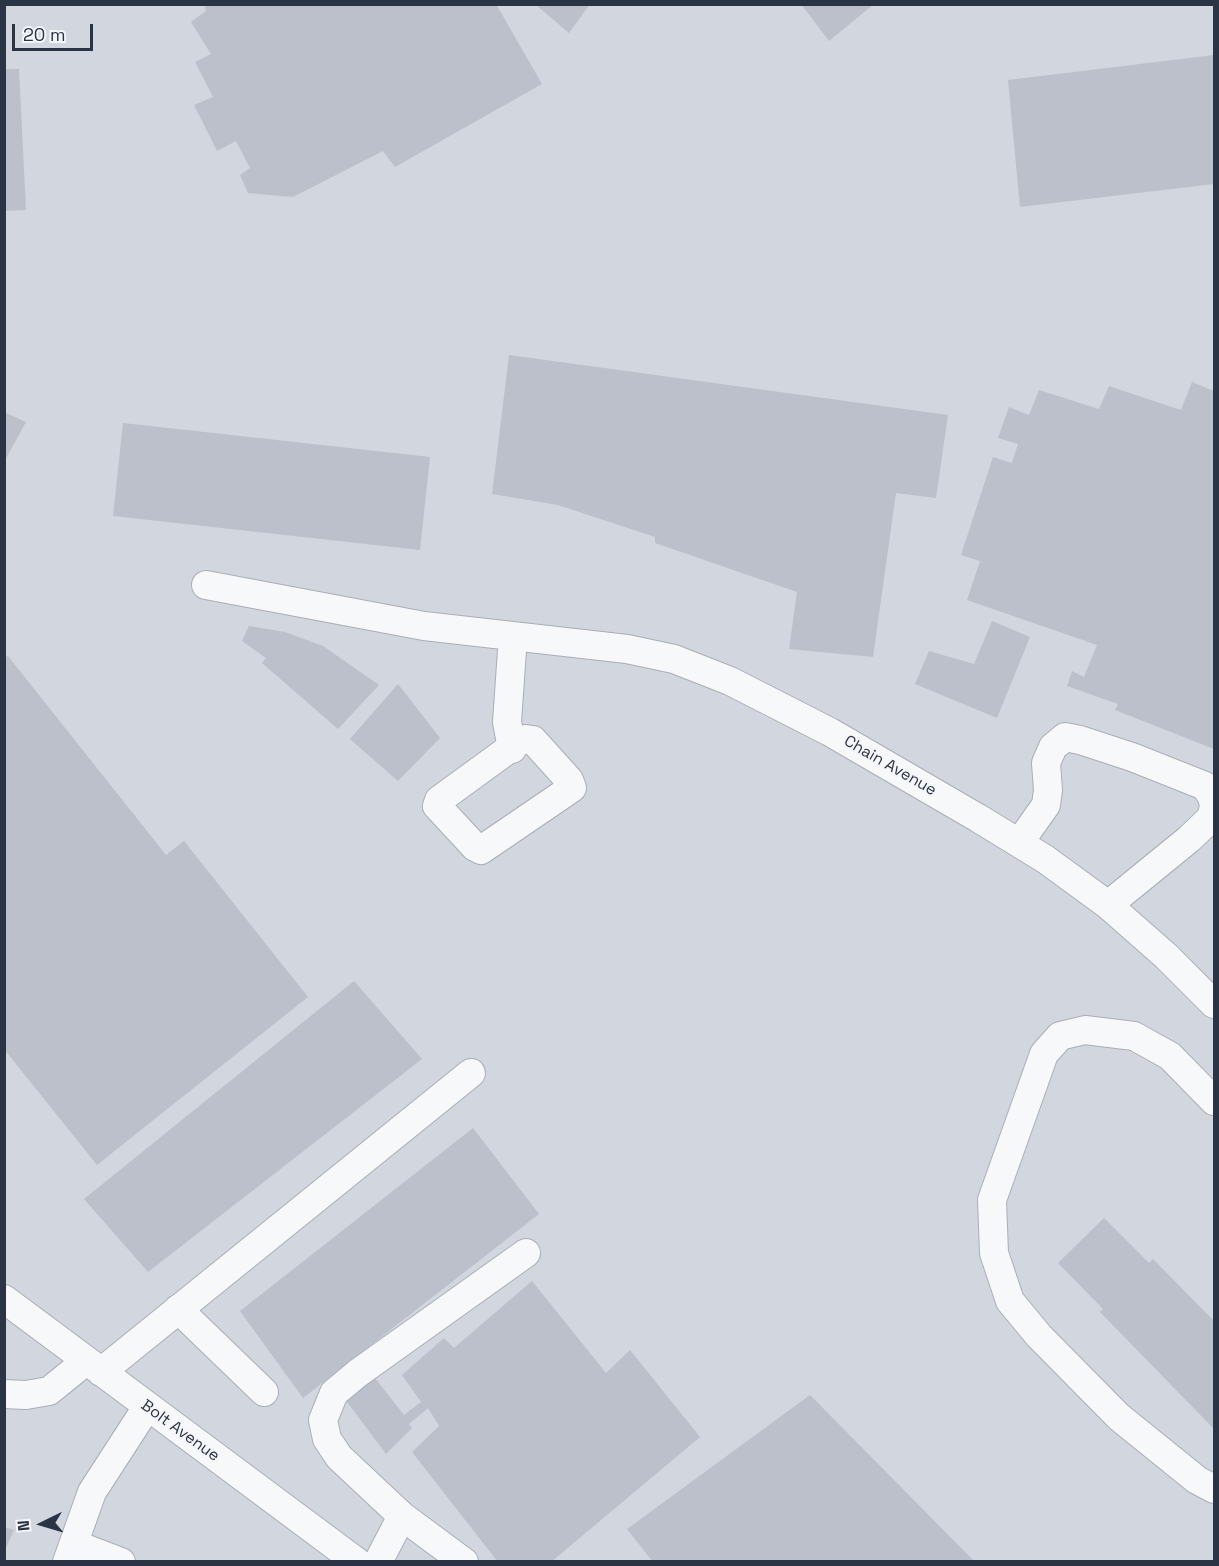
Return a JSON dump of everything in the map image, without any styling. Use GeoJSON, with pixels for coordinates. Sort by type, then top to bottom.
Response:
{"type":"FeatureCollection","features":[{"type":"Feature","properties":{"kind":"street","name":"Chain Avenue"},"geometry":{"type":"LineString","coordinates":[[206,585],[424,626],[627,649],[674,659],[730,681],[830,732],[1019,843],[1108,905],[1166,956],[1215,1004]]}},
{"type":"Feature","properties":{"kind":"street"},"geometry":{"type":"LineString","coordinates":[[512,749],[507,722],[513,636]]}},
{"type":"Feature","properties":{"kind":"street"},"geometry":{"type":"LineString","coordinates":[[1019,843],[1046,805],[1048,790],[1046,764],[1053,747],[1065,737],[1132,757],[1205,786],[1215,806],[1211,818],[1189,839],[1108,905]]}},
{"type":"Feature","properties":{"kind":"street"},"geometry":{"type":"LineString","coordinates":[[1215,1101],[1170,1056],[1134,1036],[1085,1030],[1060,1036],[1044,1054],[992,1200],[994,1253],[1010,1301],[1039,1336],[1119,1417],[1197,1480],[1215,1489]]}},
{"type":"Feature","properties":{"kind":"street"},"geometry":{"type":"LineString","coordinates":[[4,1394],[26,1395],[49,1391],[93,1366],[178,1309],[471,1073]]}},
{"type":"Feature","properties":{"kind":"street"},"geometry":{"type":"LineString","coordinates":[[464,1562],[402,1516],[339,1457],[327,1439],[323,1420],[334,1393],[358,1373],[526,1253]]}},
{"type":"Feature","properties":{"kind":"street","name":"Bolt Avenue"},"geometry":{"type":"LineString","coordinates":[[4,1299],[357,1562]]}},
{"type":"Feature","properties":{"kind":"street"},"geometry":{"type":"LineString","coordinates":[[178,1309],[264,1392]]}},
{"type":"Feature","properties":{"kind":"street"},"geometry":{"type":"LineString","coordinates":[[121,1562],[70,1553],[92,1492],[147,1407]]}},
{"type":"Feature","properties":{"kind":"street"},"geometry":{"type":"LineString","coordinates":[[378,1562],[402,1516]]}},
{"type":"Feature","properties":{"kind":"shaded area"},"geometry":{"type":"Polygon","coordinates":[[[5,5],[1214,5],[1214,1561],[5,1562],[5,5]]]}},
{"type":"Feature","properties":{"kind":"building"},"geometry":{"type":"Polygon","coordinates":[[[204,4],[496,4],[542,84],[395,167],[383,151],[293,197],[248,193],[240,175],[250,168],[236,141],[217,151],[194,105],[213,97],[195,62],[211,54],[191,22],[206,11],[204,4]]]}},
{"type":"Feature","properties":{"kind":"building"},"geometry":{"type":"Polygon","coordinates":[[[535,4],[590,4],[569,33],[535,4]]]}},
{"type":"Feature","properties":{"kind":"building"},"geometry":{"type":"Polygon","coordinates":[[[801,4],[874,4],[829,41],[801,4]]]}},
{"type":"Feature","properties":{"kind":"building"},"geometry":{"type":"Polygon","coordinates":[[[1214,55],[1214,184],[1020,207],[1008,80],[1214,55]]]}},
{"type":"Feature","properties":{"kind":"building"},"geometry":{"type":"Polygon","coordinates":[[[4,69],[19,69],[26,210],[4,211],[4,69]]]}},
{"type":"Feature","properties":{"kind":"building"},"geometry":{"type":"Polygon","coordinates":[[[509,355],[948,415],[936,498],[896,493],[873,657],[789,649],[797,592],[655,543],[655,537],[558,505],[492,494],[509,355]]]}},
{"type":"Feature","properties":{"kind":"building"},"geometry":{"type":"Polygon","coordinates":[[[1192,382],[1214,391],[1214,749],[1115,710],[1118,704],[1067,686],[1072,671],[1084,677],[1097,645],[967,600],[980,561],[961,555],[993,457],[1012,463],[1018,444],[998,438],[1009,407],[1029,415],[1039,390],[1099,409],[1109,386],[1181,410],[1192,382]]]}},
{"type":"Feature","properties":{"kind":"building"},"geometry":{"type":"Polygon","coordinates":[[[4,412],[26,422],[4,462],[4,412]]]}},
{"type":"Feature","properties":{"kind":"building"},"geometry":{"type":"Polygon","coordinates":[[[123,423],[430,457],[420,550],[113,516],[123,423]]]}},
{"type":"Feature","properties":{"kind":"building"},"geometry":{"type":"Polygon","coordinates":[[[992,621],[1030,637],[997,718],[915,684],[929,651],[974,664],[992,621]]]}},
{"type":"Feature","properties":{"kind":"building"},"geometry":{"type":"Polygon","coordinates":[[[249,626],[285,632],[323,646],[379,685],[338,729],[262,663],[266,658],[242,641],[249,626]]]}},
{"type":"Feature","properties":{"kind":"building"},"geometry":{"type":"Polygon","coordinates":[[[8,656],[166,855],[184,841],[308,997],[97,1165],[4,1049],[4,658],[8,656]]]}},
{"type":"Feature","properties":{"kind":"building"},"geometry":{"type":"Polygon","coordinates":[[[398,684],[440,738],[398,781],[350,739],[398,684]]]}},
{"type":"Feature","properties":{"kind":"building"},"geometry":{"type":"Polygon","coordinates":[[[354,981],[422,1059],[148,1272],[84,1199],[354,981]]]}},
{"type":"Feature","properties":{"kind":"building"},"geometry":{"type":"Polygon","coordinates":[[[473,1128],[539,1214],[303,1398],[240,1311],[473,1128]]]}},
{"type":"Feature","properties":{"kind":"building"},"geometry":{"type":"Polygon","coordinates":[[[1104,1218],[1149,1263],[1153,1259],[1214,1321],[1214,1429],[1100,1312],[1103,1309],[1058,1263],[1104,1218]]]}},
{"type":"Feature","properties":{"kind":"building"},"geometry":{"type":"Polygon","coordinates":[[[532,1281],[606,1373],[630,1350],[700,1437],[551,1562],[498,1562],[412,1452],[439,1426],[428,1408],[409,1424],[412,1428],[386,1454],[344,1398],[371,1373],[404,1415],[421,1402],[402,1375],[444,1338],[454,1348],[532,1281]]]}},
{"type":"Feature","properties":{"kind":"building"},"geometry":{"type":"Polygon","coordinates":[[[810,1395],[975,1562],[653,1562],[627,1529],[810,1395]]]}},
{"type":"Feature","properties":{"kind":"building"},"geometry":{"type":"Polygon","coordinates":[[[4,1527],[14,1530],[4,1552],[4,1527]]]}}]}
